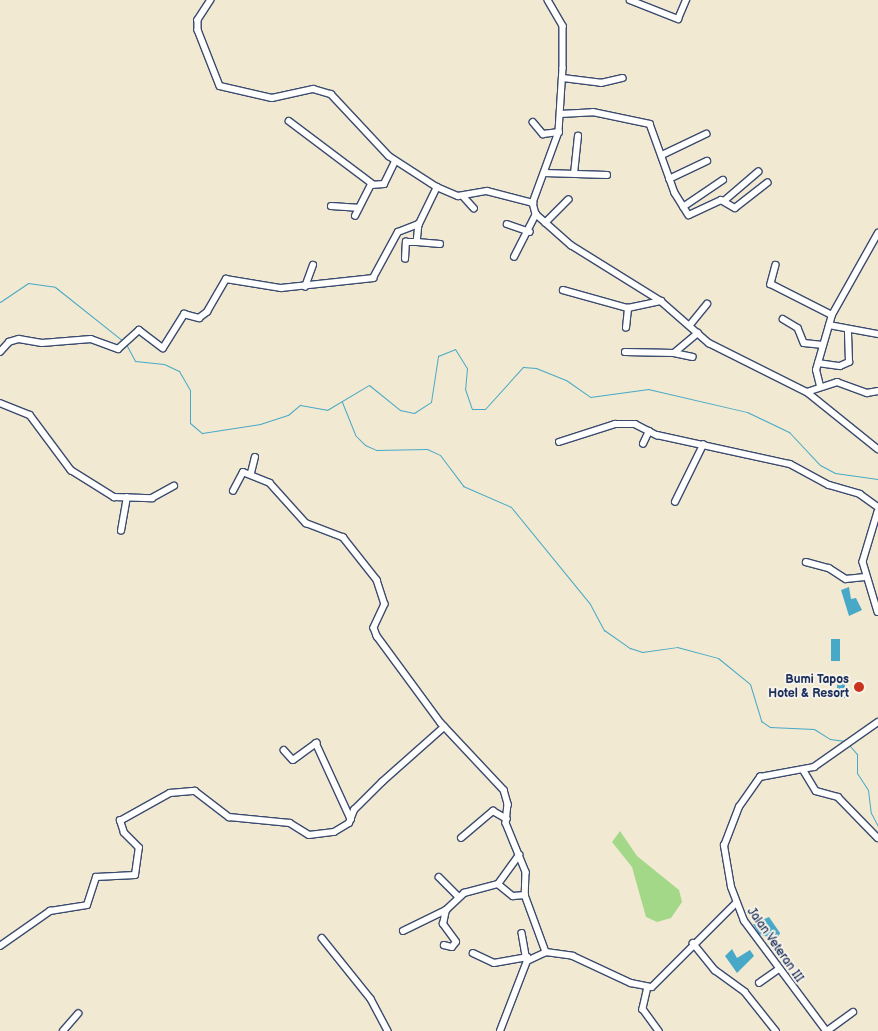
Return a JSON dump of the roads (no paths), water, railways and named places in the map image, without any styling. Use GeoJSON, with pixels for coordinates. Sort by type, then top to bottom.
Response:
{"type":"FeatureCollection","features":[{"type":"Feature","properties":{"kind":"street"},"geometry":{"type":"LineString","coordinates":[[211,0],[198,20],[198,30],[220,86],[272,98],[313,88],[331,94],[395,161],[437,186],[464,197],[474,208]]}},
{"type":"Feature","properties":{"kind":"street"},"geometry":{"type":"LineString","coordinates":[[548,0],[563,26],[563,78],[559,132],[533,203],[536,214],[570,245],[660,301],[721,350],[807,392],[878,449]]}},
{"type":"Feature","properties":{"kind":"street"},"geometry":{"type":"LineString","coordinates":[[630,0],[678,19],[686,0]]}},
{"type":"Feature","properties":{"kind":"street"},"geometry":{"type":"LineString","coordinates":[[563,78],[601,83],[622,78]]}},
{"type":"Feature","properties":{"kind":"street"},"geometry":{"type":"LineString","coordinates":[[560,114],[593,112],[650,124],[670,179],[683,207],[696,215],[724,201],[758,172]]}},
{"type":"Feature","properties":{"kind":"street"},"geometry":{"type":"LineString","coordinates":[[289,121],[373,184],[384,184],[395,161]]}},
{"type":"Feature","properties":{"kind":"street"},"geometry":{"type":"LineString","coordinates":[[533,122],[543,134],[559,132]]}},
{"type":"Feature","properties":{"kind":"street"},"geometry":{"type":"LineString","coordinates":[[662,155],[706,134]]}},
{"type":"Feature","properties":{"kind":"street"},"geometry":{"type":"LineString","coordinates":[[574,174],[578,136]]}},
{"type":"Feature","properties":{"kind":"street"},"geometry":{"type":"LineString","coordinates":[[670,179],[707,161]]}},
{"type":"Feature","properties":{"kind":"street"},"geometry":{"type":"LineString","coordinates":[[545,173],[607,175]]}},
{"type":"Feature","properties":{"kind":"street"},"geometry":{"type":"LineString","coordinates":[[683,207],[723,180]]}},
{"type":"Feature","properties":{"kind":"street"},"geometry":{"type":"LineString","coordinates":[[724,201],[735,208],[767,183]]}},
{"type":"Feature","properties":{"kind":"street"},"geometry":{"type":"LineString","coordinates":[[355,216],[357,208],[373,184]]}},
{"type":"Feature","properties":{"kind":"street"},"geometry":{"type":"LineString","coordinates":[[417,242],[419,224],[437,186]]}},
{"type":"Feature","properties":{"kind":"street"},"geometry":{"type":"LineString","coordinates":[[464,197],[488,191],[533,203]]}},
{"type":"Feature","properties":{"kind":"street"},"geometry":{"type":"LineString","coordinates":[[545,223],[568,200]]}},
{"type":"Feature","properties":{"kind":"street"},"geometry":{"type":"LineString","coordinates":[[332,206],[357,208]]}},
{"type":"Feature","properties":{"kind":"street"},"geometry":{"type":"LineString","coordinates":[[514,258],[530,232],[536,214]]}},
{"type":"Feature","properties":{"kind":"street"},"geometry":{"type":"LineString","coordinates":[[0,352],[9,342],[19,339],[42,344],[91,339],[122,347],[139,330],[156,345],[164,347],[184,314],[199,318],[207,312],[226,279],[259,287],[305,287],[376,277],[398,232],[419,224]]}},
{"type":"Feature","properties":{"kind":"street"},"geometry":{"type":"LineString","coordinates":[[507,224],[530,232]]}},
{"type":"Feature","properties":{"kind":"street"},"geometry":{"type":"LineString","coordinates":[[820,386],[818,363],[832,315],[878,233]]}},
{"type":"Feature","properties":{"kind":"street"},"geometry":{"type":"LineString","coordinates":[[405,260],[406,242],[440,244]]}},
{"type":"Feature","properties":{"kind":"street"},"geometry":{"type":"LineString","coordinates":[[305,287],[313,265]]}},
{"type":"Feature","properties":{"kind":"street"},"geometry":{"type":"LineString","coordinates":[[776,266],[771,284],[832,315]]}},
{"type":"Feature","properties":{"kind":"street"},"geometry":{"type":"LineString","coordinates":[[563,290],[628,308],[660,301]]}},
{"type":"Feature","properties":{"kind":"street"},"geometry":{"type":"LineString","coordinates":[[690,325],[707,304]]}},
{"type":"Feature","properties":{"kind":"street"},"geometry":{"type":"LineString","coordinates":[[626,328],[628,308]]}},
{"type":"Feature","properties":{"kind":"street"},"geometry":{"type":"LineString","coordinates":[[783,318],[798,328],[804,343],[822,346]]}},
{"type":"Feature","properties":{"kind":"street"},"geometry":{"type":"LineString","coordinates":[[829,325],[848,331],[878,334]]}},
{"type":"Feature","properties":{"kind":"street"},"geometry":{"type":"LineString","coordinates":[[818,363],[840,366],[849,362],[848,331]]}},
{"type":"Feature","properties":{"kind":"street"},"geometry":{"type":"LineString","coordinates":[[674,353],[698,333]]}},
{"type":"Feature","properties":{"kind":"street"},"geometry":{"type":"LineString","coordinates":[[625,352],[674,353],[692,358]]}},
{"type":"Feature","properties":{"kind":"street"},"geometry":{"type":"LineString","coordinates":[[807,392],[820,386],[843,383],[867,393],[878,391]]}},
{"type":"Feature","properties":{"kind":"street"},"geometry":{"type":"LineString","coordinates":[[0,403],[30,415],[78,477],[120,499],[152,498],[174,486]]}},
{"type":"Feature","properties":{"kind":"street"},"geometry":{"type":"LineString","coordinates":[[559,442],[626,422],[649,431],[703,445],[790,464],[829,485],[850,489],[878,507]]}},
{"type":"Feature","properties":{"kind":"street"},"geometry":{"type":"LineString","coordinates":[[643,444],[649,431]]}},
{"type":"Feature","properties":{"kind":"street"},"geometry":{"type":"LineString","coordinates":[[676,502],[703,445]]}},
{"type":"Feature","properties":{"kind":"street"},"geometry":{"type":"LineString","coordinates":[[251,473],[255,457]]}},
{"type":"Feature","properties":{"kind":"street"},"geometry":{"type":"LineString","coordinates":[[233,491],[243,472],[251,473],[280,491],[306,523],[342,537],[377,580],[386,604],[374,630],[444,727],[499,782],[508,804],[507,819],[527,877],[525,895],[546,952]]}},
{"type":"Feature","properties":{"kind":"street"},"geometry":{"type":"LineString","coordinates":[[121,531],[128,498]]}},
{"type":"Feature","properties":{"kind":"street"},"geometry":{"type":"LineString","coordinates":[[878,512],[864,554],[865,577],[875,594],[878,612]]}},
{"type":"Feature","properties":{"kind":"street"},"geometry":{"type":"LineString","coordinates":[[806,562],[829,568],[846,579],[865,577]]}},
{"type":"Feature","properties":{"kind":"street","name":"Jalan Veteran III"},"geometry":{"type":"LineString","coordinates":[[826,1031],[779,969],[735,904],[724,846],[739,807],[760,777],[814,767],[878,722]]}},
{"type":"Feature","properties":{"kind":"street"},"geometry":{"type":"LineString","coordinates":[[0,946],[44,914],[87,905],[98,876],[135,875],[139,848],[124,834],[120,821],[170,793],[195,791],[224,815],[290,823],[309,835],[339,830],[351,819],[382,782],[444,727]]}},
{"type":"Feature","properties":{"kind":"street"},"geometry":{"type":"LineString","coordinates":[[284,750],[293,760],[316,743],[351,819]]}},
{"type":"Feature","properties":{"kind":"street"},"geometry":{"type":"LineString","coordinates":[[804,770],[816,791],[838,797],[878,838]]}},
{"type":"Feature","properties":{"kind":"street"},"geometry":{"type":"LineString","coordinates":[[461,838],[493,811],[507,819]]}},
{"type":"Feature","properties":{"kind":"street"},"geometry":{"type":"LineString","coordinates":[[403,931],[446,910],[458,896],[498,884],[519,855]]}},
{"type":"Feature","properties":{"kind":"street"},"geometry":{"type":"LineString","coordinates":[[439,877],[458,896]]}},
{"type":"Feature","properties":{"kind":"street"},"geometry":{"type":"LineString","coordinates":[[498,884],[512,896],[525,895]]}},
{"type":"Feature","properties":{"kind":"street"},"geometry":{"type":"LineString","coordinates":[[473,953],[494,963],[527,959],[546,952],[584,960],[648,986],[662,982],[693,943],[735,904]]}},
{"type":"Feature","properties":{"kind":"street"},"geometry":{"type":"LineString","coordinates":[[444,945],[452,947],[456,942],[444,924],[446,910]]}},
{"type":"Feature","properties":{"kind":"street"},"geometry":{"type":"LineString","coordinates":[[500,1031],[527,959],[522,932]]}},
{"type":"Feature","properties":{"kind":"street"},"geometry":{"type":"LineString","coordinates":[[322,938],[371,999],[388,1031]]}},
{"type":"Feature","properties":{"kind":"street"},"geometry":{"type":"LineString","coordinates":[[693,943],[715,970],[745,992],[776,1031]]}},
{"type":"Feature","properties":{"kind":"street"},"geometry":{"type":"LineString","coordinates":[[759,983],[779,969]]}},
{"type":"Feature","properties":{"kind":"street"},"geometry":{"type":"LineString","coordinates":[[648,986],[643,1009],[659,1031]]}},
{"type":"Feature","properties":{"kind":"street"},"geometry":{"type":"LineString","coordinates":[[826,1031],[853,1012]]}},
{"type":"Feature","properties":{"kind":"street"},"geometry":{"type":"LineString","coordinates":[[63,1031],[78,1014]]}},
{"type":"Feature","properties":{"kind":"water"},"geometry":{"type":"Polygon","coordinates":[[[849,587],[851,599],[856,598],[862,610],[849,616],[841,590],[849,587]]]}},
{"type":"Feature","properties":{"kind":"water"},"geometry":{"type":"Polygon","coordinates":[[[831,639],[840,639],[840,661],[831,661],[831,639]]]}},
{"type":"Feature","properties":{"kind":"water"},"geometry":{"type":"Polygon","coordinates":[[[837,678],[845,678],[845,698],[837,698],[837,678]]]}},
{"type":"Feature","properties":{"kind":"water"},"geometry":{"type":"Polygon","coordinates":[[[769,917],[780,933],[777,940],[759,934],[753,924],[769,917]]]}},
{"type":"Feature","properties":{"kind":"water"},"geometry":{"type":"Polygon","coordinates":[[[732,949],[737,958],[750,950],[754,956],[737,973],[725,956],[732,949]]]}},
{"type":"Feature","properties":{"kind":"waterway"},"geometry":{"type":"LineString","coordinates":[[0,302],[28,283],[55,287],[123,341]]}},
{"type":"Feature","properties":{"kind":"waterway"},"geometry":{"type":"LineString","coordinates":[[126,344],[135,361],[164,364],[179,371],[190,390],[190,423],[202,433],[260,424],[288,415],[300,405],[327,410],[369,385],[400,410],[414,413],[431,402],[438,356],[455,349],[467,368],[465,389],[472,409],[485,409],[523,367],[536,368],[566,380],[590,397],[648,389],[747,412],[789,432],[820,465],[835,473],[878,479]]}},
{"type":"Feature","properties":{"kind":"waterway"},"geometry":{"type":"LineString","coordinates":[[342,402],[355,435],[365,445],[376,450],[427,449],[440,455],[463,486],[511,507],[590,604],[604,630],[630,648],[642,652],[677,647],[718,658],[750,684],[761,721],[770,727],[814,729],[830,739],[845,741]]}},
{"type":"Feature","properties":{"kind":"waterway"},"geometry":{"type":"LineString","coordinates":[[850,746],[857,754],[857,773],[868,790],[871,813],[878,826]]}},
{"type":"Feature","properties":{"kind":"place","name":"Bumi Tapos Hotel & Resort"},"geometry":{"type":"Point","coordinates":[859,687]}}]}
